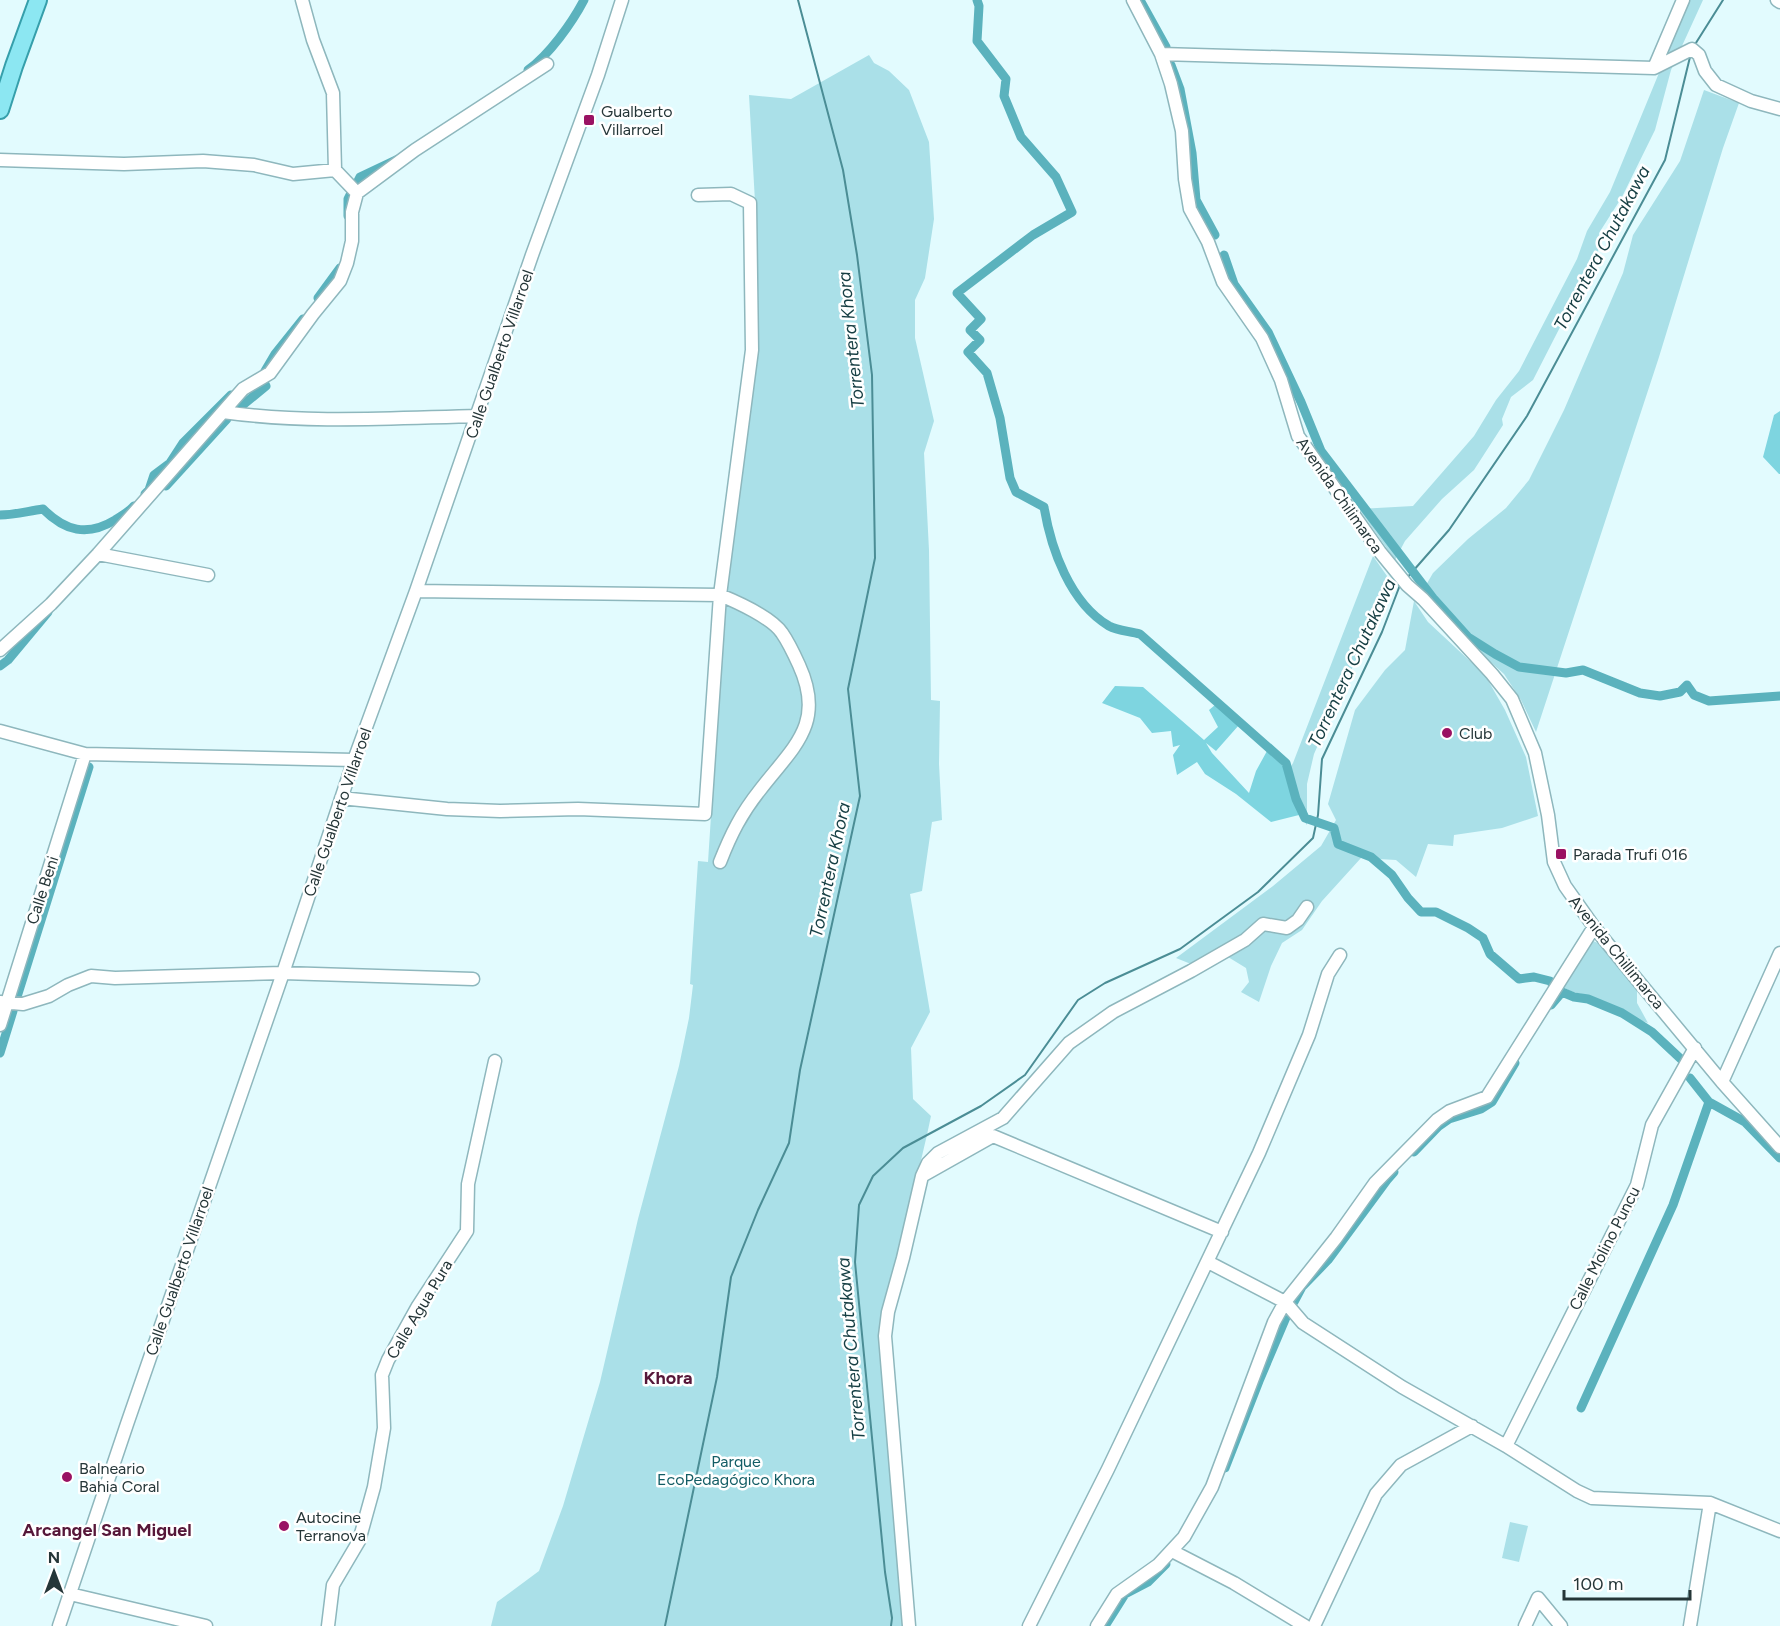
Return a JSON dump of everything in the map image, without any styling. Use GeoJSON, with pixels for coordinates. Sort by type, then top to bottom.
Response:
{"type":"FeatureCollection","features":[{"type":"Feature","properties":{"kind":"main road"},"geometry":{"type":"LineString","coordinates":[[0,110],[38,0]]}},
{"type":"Feature","properties":{"kind":"street"},"geometry":{"type":"LineString","coordinates":[[303,0],[313,40],[333,93],[335,170],[357,193]]}},
{"type":"Feature","properties":{"kind":"street","name":"Calle Gualberto Villarroel"},"geometry":{"type":"LineString","coordinates":[[59,1626],[354,760],[478,416],[532,255],[598,75],[622,0]]}},
{"type":"Feature","properties":{"kind":"street","name":"Avenida Chilimarca"},"geometry":{"type":"LineString","coordinates":[[1133,0],[1161,54],[1171,84],[1182,131],[1185,179],[1190,209],[1208,242],[1223,282],[1263,338],[1281,380],[1298,436],[1380,552],[1407,585]]}},
{"type":"Feature","properties":{"kind":"street"},"geometry":{"type":"LineString","coordinates":[[1654,68],[1683,0]]}},
{"type":"Feature","properties":{"kind":"street"},"geometry":{"type":"LineString","coordinates":[[1161,54],[1654,68],[1692,49],[1699,55],[1705,71],[1716,85],[1751,101],[1780,109]]}},
{"type":"Feature","properties":{"kind":"street"},"geometry":{"type":"LineString","coordinates":[[0,650],[51,604],[98,554],[243,389],[270,373],[340,281],[352,242],[352,212],[357,193],[415,150],[547,64]]}},
{"type":"Feature","properties":{"kind":"street"},"geometry":{"type":"LineString","coordinates":[[0,160],[124,164],[203,161],[254,165],[293,174],[335,170]]}},
{"type":"Feature","properties":{"kind":"street"},"geometry":{"type":"LineString","coordinates":[[341,798],[458,810],[578,808],[705,814],[720,595],[752,350],[750,203],[731,194],[698,195]]}},
{"type":"Feature","properties":{"kind":"street"},"geometry":{"type":"LineString","coordinates":[[223,412],[262,417],[343,420],[478,416]]}},
{"type":"Feature","properties":{"kind":"street"},"geometry":{"type":"LineString","coordinates":[[98,554],[208,575]]}},
{"type":"Feature","properties":{"kind":"street","name":"Avenida Chillimarca"},"geometry":{"type":"LineString","coordinates":[[1407,585],[1492,674],[1512,699],[1535,753],[1548,815],[1554,862],[1564,886],[1594,927],[1722,1082],[1780,1148]]}},
{"type":"Feature","properties":{"kind":"street"},"geometry":{"type":"LineString","coordinates":[[416,591],[720,595],[752,609],[781,631],[807,683],[810,711],[801,736],[735,826],[720,862]]}},
{"type":"Feature","properties":{"kind":"street"},"geometry":{"type":"LineString","coordinates":[[0,732],[85,754],[354,760]]}},
{"type":"Feature","properties":{"kind":"street","name":"Calle Beni"},"geometry":{"type":"LineString","coordinates":[[0,1025],[3,1002],[85,754]]}},
{"type":"Feature","properties":{"kind":"street"},"geometry":{"type":"LineString","coordinates":[[909,1626],[885,1336],[888,1312],[922,1176],[928,1163],[938,1153],[1003,1118],[1069,1043],[1113,1012],[1245,940],[1263,924],[1287,928],[1298,920],[1307,907]]}},
{"type":"Feature","properties":{"kind":"street"},"geometry":{"type":"LineString","coordinates":[[1097,1626],[1118,1594],[1158,1565],[1184,1537],[1212,1487],[1274,1322],[1285,1302],[1336,1238],[1375,1183],[1437,1120],[1450,1111],[1487,1097],[1594,927]]}},
{"type":"Feature","properties":{"kind":"street"},"geometry":{"type":"LineString","coordinates":[[1722,1082],[1776,972],[1780,953]]}},
{"type":"Feature","properties":{"kind":"street"},"geometry":{"type":"LineString","coordinates":[[1029,1626],[1108,1469],[1259,1153],[1309,1035],[1328,974],[1340,955]]}},
{"type":"Feature","properties":{"kind":"street"},"geometry":{"type":"LineString","coordinates":[[3,1002],[23,1004],[49,996],[90,976],[116,978],[283,973],[473,979]]}},
{"type":"Feature","properties":{"kind":"street","name":"Calle Molino Puncu"},"geometry":{"type":"LineString","coordinates":[[1506,1446],[1637,1185],[1652,1125],[1695,1048]]}},
{"type":"Feature","properties":{"kind":"street","name":"Calle Agua Pura"},"geometry":{"type":"LineString","coordinates":[[328,1626],[333,1585],[359,1541],[374,1487],[384,1428],[382,1375],[418,1306],[467,1231],[468,1184],[495,1061]]}},
{"type":"Feature","properties":{"kind":"street"},"geometry":{"type":"LineString","coordinates":[[922,1176],[993,1136],[1222,1232]]}},
{"type":"Feature","properties":{"kind":"street"},"geometry":{"type":"LineString","coordinates":[[1208,1262],[1285,1302],[1303,1323],[1402,1387],[1506,1446],[1577,1491],[1593,1498],[1710,1503],[1780,1531]]}},
{"type":"Feature","properties":{"kind":"street"},"geometry":{"type":"LineString","coordinates":[[1314,1626],[1376,1494],[1401,1465],[1472,1426]]}},
{"type":"Feature","properties":{"kind":"street"},"geometry":{"type":"LineString","coordinates":[[1690,1626],[1710,1503]]}},
{"type":"Feature","properties":{"kind":"street"},"geometry":{"type":"LineString","coordinates":[[1172,1551],[1234,1582],[1305,1626]]}},
{"type":"Feature","properties":{"kind":"street"},"geometry":{"type":"LineString","coordinates":[[70,1594],[207,1626]]}},
{"type":"Feature","properties":{"kind":"street"},"geometry":{"type":"LineString","coordinates":[[1525,1626],[1538,1598],[1561,1626]]}},
{"type":"Feature","properties":{"kind":"green space"},"geometry":{"type":"Polygon","coordinates":[[[1689,0],[1703,0],[1671,70],[1655,130],[1622,197],[1599,233],[1598,253],[1533,380],[1511,397],[1502,419],[1503,425],[1474,470],[1442,499],[1405,541],[1395,560],[1359,509],[1413,506],[1474,436],[1496,400],[1519,371],[1577,259],[1587,231],[1610,192],[1689,0]]]}},
{"type":"Feature","properties":{"kind":"green space","name":"Parque EcoPedagógico Khora"},"geometry":{"type":"Polygon","coordinates":[[[869,55],[874,63],[889,71],[909,90],[929,142],[934,219],[925,278],[915,300],[915,338],[934,421],[924,453],[929,550],[931,700],[940,701],[939,764],[942,820],[932,822],[922,891],[910,894],[930,1012],[911,1048],[913,1099],[931,1116],[889,1291],[905,1626],[491,1626],[497,1602],[539,1571],[563,1506],[600,1382],[638,1219],[679,1066],[689,1018],[693,985],[690,984],[698,861],[708,862],[725,601],[755,350],[755,202],[749,95],[791,99],[869,55]]]}},
{"type":"Feature","properties":{"kind":"green space"},"geometry":{"type":"Polygon","coordinates":[[[1704,90],[1739,103],[1659,357],[1536,732],[1521,700],[1504,674],[1466,640],[1422,592],[1433,573],[1468,539],[1506,508],[1529,480],[1564,410],[1623,273],[1633,235],[1680,161],[1704,90]]]}},
{"type":"Feature","properties":{"kind":"green space"},"geometry":{"type":"Polygon","coordinates":[[[1373,556],[1387,576],[1369,630],[1314,754],[1307,784],[1307,825],[1299,815],[1286,775],[1293,763],[1373,556]]]}},
{"type":"Feature","properties":{"kind":"green space","name":"Club"},"geometry":{"type":"Polygon","coordinates":[[[1414,601],[1428,622],[1485,675],[1505,710],[1526,757],[1538,816],[1502,828],[1454,835],[1453,846],[1428,844],[1416,877],[1396,860],[1361,858],[1322,901],[1302,930],[1282,943],[1271,966],[1259,1002],[1241,992],[1249,982],[1246,968],[1215,949],[1191,964],[1176,958],[1273,886],[1321,846],[1336,820],[1328,804],[1355,710],[1385,670],[1405,650],[1414,601]]]}},
{"type":"Feature","properties":{"kind":"green space"},"geometry":{"type":"Polygon","coordinates":[[[1593,941],[1598,943],[1637,990],[1637,1003],[1648,1023],[1598,999],[1563,987],[1588,945],[1593,941]]]}},
{"type":"Feature","properties":{"kind":"green space"},"geometry":{"type":"Polygon","coordinates":[[[1510,1522],[1528,1526],[1519,1562],[1502,1558],[1510,1522]]]}},
{"type":"Feature","properties":{"kind":"shaded area"},"geometry":{"type":"Polygon","coordinates":[[[1780,411],[1779,474],[1763,457],[1774,415],[1780,411]]]}},
{"type":"Feature","properties":{"kind":"shaded area"},"geometry":{"type":"Polygon","coordinates":[[[1115,686],[1143,687],[1204,740],[1218,727],[1209,710],[1215,705],[1239,725],[1216,751],[1206,743],[1212,753],[1249,793],[1256,771],[1267,751],[1284,767],[1299,815],[1271,822],[1236,794],[1205,774],[1197,762],[1177,775],[1173,755],[1180,745],[1173,747],[1171,731],[1152,733],[1140,718],[1102,703],[1115,686]]]}},
{"type":"Feature","properties":{"kind":"waterway"},"geometry":{"type":"LineString","coordinates":[[528,70],[559,38],[584,0]]}},
{"type":"Feature","properties":{"kind":"waterway","name":"Torrentera Khora"},"geometry":{"type":"LineString","coordinates":[[665,1626],[717,1377],[731,1277],[758,1210],[789,1143],[800,1070],[860,796],[848,689],[875,558],[872,375],[857,255],[843,170],[798,0]]}},
{"type":"Feature","properties":{"kind":"waterway"},"geometry":{"type":"LineString","coordinates":[[977,0],[979,6],[977,41],[1006,79],[1004,96],[1021,137],[1056,177],[1072,212],[1033,235],[957,293],[981,319],[970,330],[980,340],[968,352],[987,373],[1000,418],[1010,478],[1016,492],[1044,507],[1057,557],[1064,574],[1083,604],[1109,626],[1140,634],[1286,763],[1296,799],[1305,818],[1334,828],[1338,844],[1371,857],[1392,875],[1421,912],[1436,912],[1483,938],[1490,954],[1519,979],[1534,977],[1550,981],[1554,986]]}},
{"type":"Feature","properties":{"kind":"waterway"},"geometry":{"type":"LineString","coordinates":[[1140,0],[1166,47]]}},
{"type":"Feature","properties":{"kind":"waterway","name":"Torrentera Chutakawa"},"geometry":{"type":"LineString","coordinates":[[1694,46],[1723,0]]}},
{"type":"Feature","properties":{"kind":"waterway","name":"Torrentera Chutakawa"},"geometry":{"type":"LineString","coordinates":[[1406,579],[1449,530],[1527,416],[1665,160],[1690,57]]}},
{"type":"Feature","properties":{"kind":"waterway"},"geometry":{"type":"LineString","coordinates":[[1171,65],[1180,89],[1192,153],[1196,200],[1215,235]]}},
{"type":"Feature","properties":{"kind":"waterway"},"geometry":{"type":"LineString","coordinates":[[357,183],[360,177],[398,159]]}},
{"type":"Feature","properties":{"kind":"waterway"},"geometry":{"type":"LineString","coordinates":[[348,216],[350,195]]}},
{"type":"Feature","properties":{"kind":"waterway"},"geometry":{"type":"LineString","coordinates":[[1224,255],[1234,284],[1268,332],[1321,451],[1433,598],[1468,637],[1519,667],[1566,673],[1583,670],[1640,693],[1660,696],[1680,692],[1687,685],[1694,695],[1709,701],[1780,696]]}},
{"type":"Feature","properties":{"kind":"waterway"},"geometry":{"type":"LineString","coordinates":[[318,298],[340,268]]}},
{"type":"Feature","properties":{"kind":"waterway"},"geometry":{"type":"LineString","coordinates":[[265,371],[275,354],[303,319]]}},
{"type":"Feature","properties":{"kind":"waterway"},"geometry":{"type":"LineString","coordinates":[[233,413],[266,386],[265,384]]}},
{"type":"Feature","properties":{"kind":"waterway"},"geometry":{"type":"LineString","coordinates":[[145,494],[149,490],[154,475],[170,463],[183,443],[231,395]]}},
{"type":"Feature","properties":{"kind":"waterway"},"geometry":{"type":"LineString","coordinates":[[166,486],[227,419]]}},
{"type":"Feature","properties":{"kind":"waterway"},"geometry":{"type":"LineString","coordinates":[[0,515],[43,509],[68,527],[86,530],[105,525],[134,506]]}},
{"type":"Feature","properties":{"kind":"waterway","name":"Torrentera Chutakawa"},"geometry":{"type":"LineString","coordinates":[[891,1626],[855,1262],[859,1205],[873,1176],[903,1148],[981,1106],[1025,1075],[1078,1000],[1105,983],[1180,949],[1258,892],[1313,838],[1318,815],[1322,759],[1382,632],[1400,585]]}},
{"type":"Feature","properties":{"kind":"waterway"},"geometry":{"type":"LineString","coordinates":[[0,666],[8,660],[48,612]]}},
{"type":"Feature","properties":{"kind":"waterway"},"geometry":{"type":"LineString","coordinates":[[17,997],[89,767]]}},
{"type":"Feature","properties":{"kind":"waterway"},"geometry":{"type":"LineString","coordinates":[[1551,1005],[1562,992],[1588,999],[1622,1013],[1652,1032],[1683,1061]]}},
{"type":"Feature","properties":{"kind":"waterway"},"geometry":{"type":"LineString","coordinates":[[0,1053],[13,1011]]}},
{"type":"Feature","properties":{"kind":"waterway"},"geometry":{"type":"LineString","coordinates":[[1414,1152],[1449,1119],[1481,1109],[1492,1102],[1515,1063]]}},
{"type":"Feature","properties":{"kind":"waterway"},"geometry":{"type":"LineString","coordinates":[[1690,1078],[1709,1102],[1745,1122],[1780,1158]]}},
{"type":"Feature","properties":{"kind":"waterway"},"geometry":{"type":"LineString","coordinates":[[1581,1408],[1673,1205],[1709,1102]]}},
{"type":"Feature","properties":{"kind":"waterway"},"geometry":{"type":"LineString","coordinates":[[1294,1302],[1302,1287],[1328,1260],[1394,1172]]}},
{"type":"Feature","properties":{"kind":"waterway"},"geometry":{"type":"LineString","coordinates":[[1225,1468],[1287,1315]]}},
{"type":"Feature","properties":{"kind":"waterway"},"geometry":{"type":"LineString","coordinates":[[1105,1626],[1125,1594],[1148,1582],[1166,1564]]}},
{"type":"Feature","properties":{"kind":"place","name":"Gualberto Villarroel"},"geometry":{"type":"Point","coordinates":[589,120]}},
{"type":"Feature","properties":{"kind":"place","name":"Club"},"geometry":{"type":"Point","coordinates":[1447,733]}},
{"type":"Feature","properties":{"kind":"place","name":"Parada Trufi 016"},"geometry":{"type":"Point","coordinates":[1561,854]}},
{"type":"Feature","properties":{"kind":"place","name":"Balneario Bahia Coral"},"geometry":{"type":"Point","coordinates":[67,1477]}},
{"type":"Feature","properties":{"kind":"place","name":"Autocine Terranova"},"geometry":{"type":"Point","coordinates":[284,1526]}},
{"type":"Feature","properties":{"kind":"district","name":"Khora"},"geometry":{"type":"Point","coordinates":[668,1378]}},
{"type":"Feature","properties":{"kind":"district","name":"Arcangel San Miguel"},"geometry":{"type":"Point","coordinates":[107,1530]}}]}
